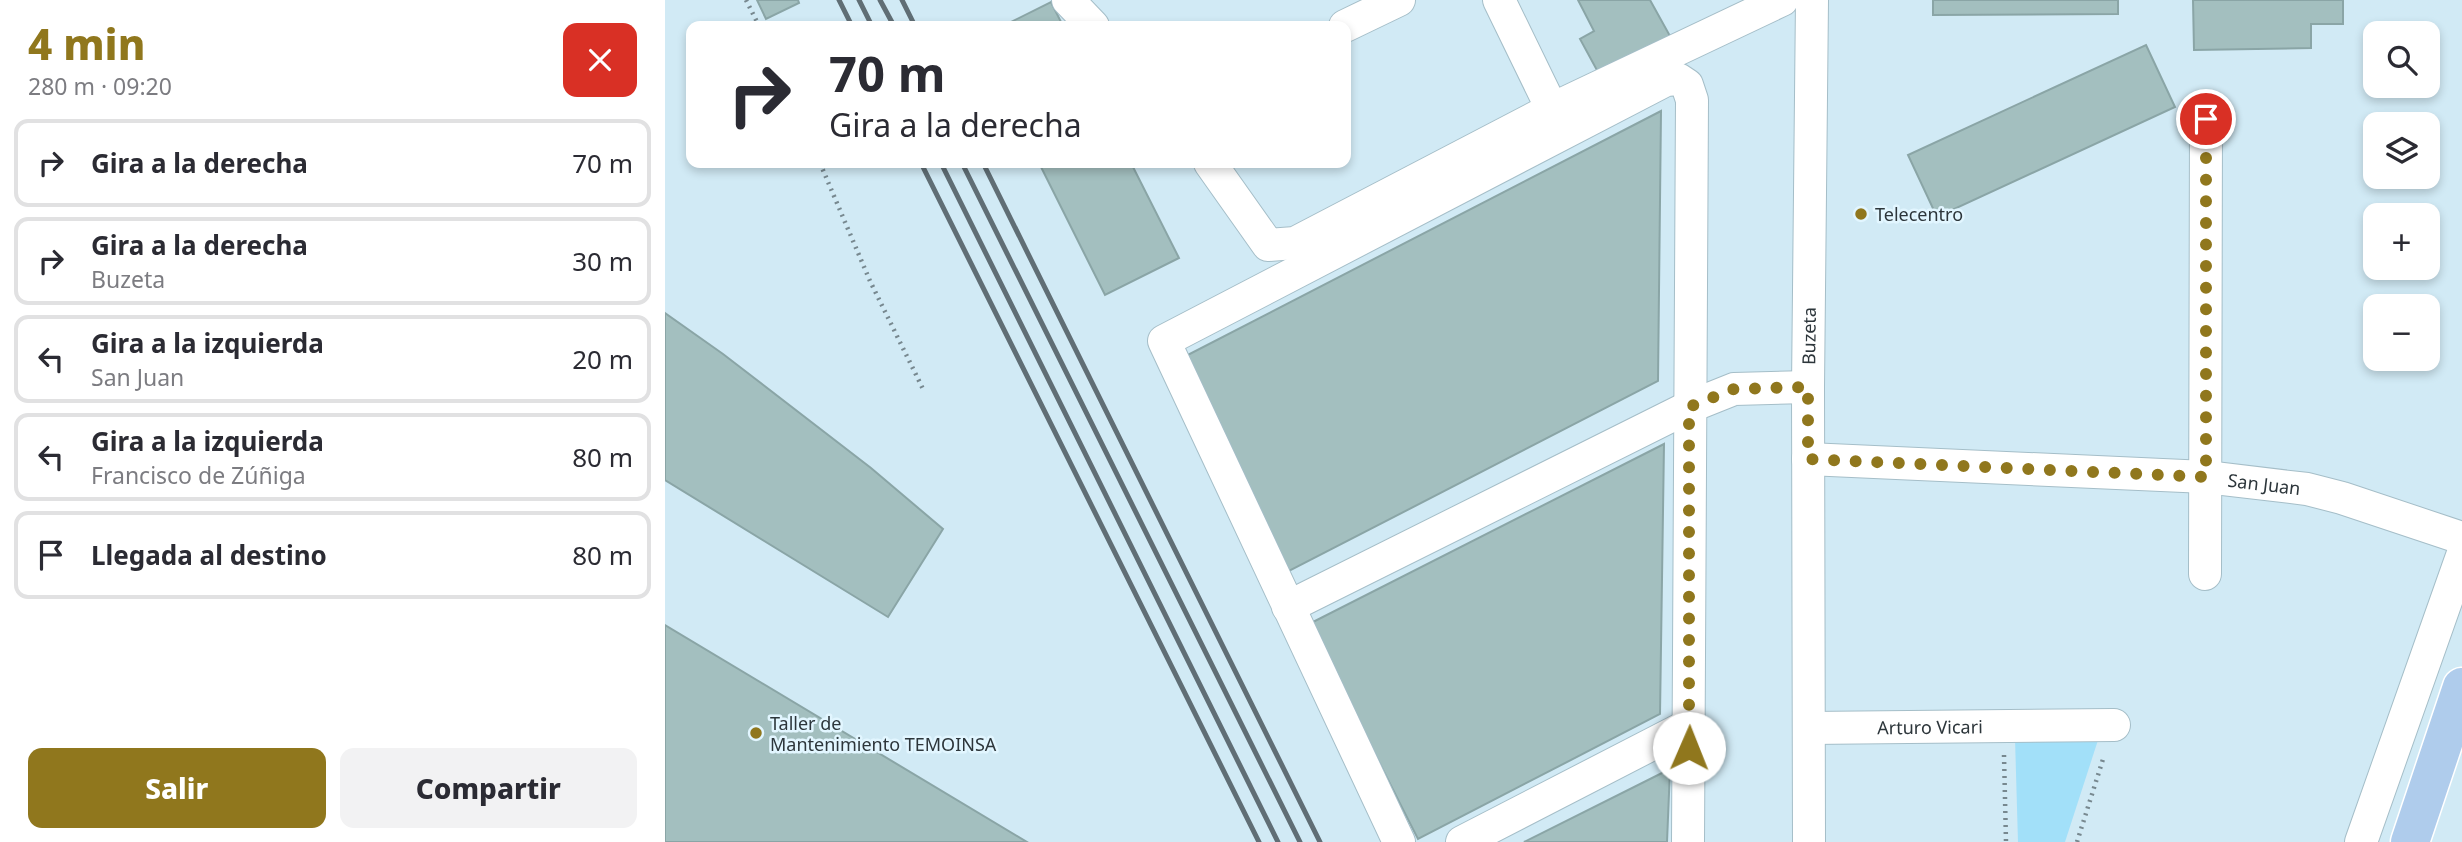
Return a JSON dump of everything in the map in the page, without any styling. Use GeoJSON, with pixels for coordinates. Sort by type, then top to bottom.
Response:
{"type":"FeatureCollection","features":[{"type":"Feature","properties":{"kind":"main road"},"geometry":{"type":"LineString","coordinates":[[2410,842],[2462,687]]}},
{"type":"Feature","properties":{"kind":"street"},"geometry":{"type":"LineString","coordinates":[[1068,0],[1088,21]]}},
{"type":"Feature","properties":{"kind":"street"},"geometry":{"type":"LineString","coordinates":[[1351,23],[1399,0]]}},
{"type":"Feature","properties":{"kind":"street"},"geometry":{"type":"LineString","coordinates":[[1499,0],[1552,109]]}},
{"type":"Feature","properties":{"kind":"street"},"geometry":{"type":"LineString","coordinates":[[1214,168],[1268,245],[1295,243],[1552,109],[1782,0]]}},
{"type":"Feature","properties":{"kind":"street","name":"Buzeta"},"geometry":{"type":"LineString","coordinates":[[1809,842],[1808,387],[1812,0]]}},
{"type":"Feature","properties":{"kind":"street"},"geometry":{"type":"LineString","coordinates":[[1399,842],[1164,341],[1665,80],[1678,79],[1687,85],[1692,100],[1688,842]]}},
{"type":"Feature","properties":{"kind":"street"},"geometry":{"type":"LineString","coordinates":[[2205,574],[2206,119]]}},
{"type":"Feature","properties":{"kind":"street"},"geometry":{"type":"LineString","coordinates":[[1288,607],[1689,407],[1734,389],[1808,387]]}},
{"type":"Feature","properties":{"kind":"street","name":"San Juan"},"geometry":{"type":"LineString","coordinates":[[1808,459],[2206,477],[2319,492],[2462,538]]}},
{"type":"Feature","properties":{"kind":"street"},"geometry":{"type":"LineString","coordinates":[[2361,842],[2462,556]]}},
{"type":"Feature","properties":{"kind":"street"},"geometry":{"type":"LineString","coordinates":[[1462,842],[1689,725]]}},
{"type":"Feature","properties":{"kind":"street","name":"Arturo Vicari"},"geometry":{"type":"LineString","coordinates":[[1809,729],[2114,725]]}},
{"type":"Feature","properties":{"kind":"path"},"geometry":{"type":"LineString","coordinates":[[746,0],[756,21]]}},
{"type":"Feature","properties":{"kind":"path"},"geometry":{"type":"LineString","coordinates":[[822,168],[870,281],[923,389]]}},
{"type":"Feature","properties":{"kind":"path"},"geometry":{"type":"LineString","coordinates":[[2077,842],[2114,725]]}},
{"type":"Feature","properties":{"kind":"path","name":"Arturo Vicari"},"geometry":{"type":"LineString","coordinates":[[2004,726],[2006,842]]}},
{"type":"Feature","properties":{"kind":"shaded area"},"geometry":{"type":"Polygon","coordinates":[[[2099,737],[2065,842],[2018,842],[2015,738],[2099,737]]]}},
{"type":"Feature","properties":{"kind":"building"},"geometry":{"type":"Polygon","coordinates":[[[757,0],[798,0],[799,3],[766,19],[757,0]]]}},
{"type":"Feature","properties":{"kind":"building"},"geometry":{"type":"Polygon","coordinates":[[[1578,0],[1650,0],[1670,36],[1599,74],[1580,39],[1594,31],[1578,0]]]}},
{"type":"Feature","properties":{"kind":"building"},"geometry":{"type":"Polygon","coordinates":[[[1933,0],[2118,0],[2118,14],[1933,15],[1933,0]]]}},
{"type":"Feature","properties":{"kind":"building"},"geometry":{"type":"Polygon","coordinates":[[[2193,0],[2343,0],[2343,24],[2311,24],[2311,48],[2194,50],[2193,0]]]}},
{"type":"Feature","properties":{"kind":"building"},"geometry":{"type":"Polygon","coordinates":[[[1051,2],[1060,21],[1013,21],[1051,2]]]}},
{"type":"Feature","properties":{"kind":"building"},"geometry":{"type":"Polygon","coordinates":[[[2146,45],[2175,107],[1937,217],[1908,155],[2146,45]]]}},
{"type":"Feature","properties":{"kind":"building"},"geometry":{"type":"Polygon","coordinates":[[[1661,111],[1658,381],[1287,572],[1178,360],[1661,111]]]}},
{"type":"Feature","properties":{"kind":"building"},"geometry":{"type":"Polygon","coordinates":[[[1042,168],[1134,168],[1179,258],[1105,295],[1042,168]]]}},
{"type":"Feature","properties":{"kind":"building"},"geometry":{"type":"Polygon","coordinates":[[[665,313],[723,354],[871,468],[943,529],[888,617],[665,480],[665,313]]]}},
{"type":"Feature","properties":{"kind":"building"},"geometry":{"type":"Polygon","coordinates":[[[1664,444],[1660,714],[1418,839],[1309,624],[1664,444]]]}},
{"type":"Feature","properties":{"kind":"building","name":"Taller de Mantenimiento TEMOINSA"},"geometry":{"type":"Polygon","coordinates":[[[665,625],[1027,842],[665,842],[665,625]]]}},
{"type":"Feature","properties":{"kind":"building"},"geometry":{"type":"Polygon","coordinates":[[[1670,769],[1667,842],[1524,842],[1670,769]]]}},
{"type":"Feature","properties":{"kind":"railway"},"geometry":{"type":"LineString","coordinates":[[839,0],[850,21]]}},
{"type":"Feature","properties":{"kind":"railway"},"geometry":{"type":"LineString","coordinates":[[859,0],[870,21]]}},
{"type":"Feature","properties":{"kind":"railway"},"geometry":{"type":"LineString","coordinates":[[880,0],[891,21]]}},
{"type":"Feature","properties":{"kind":"railway"},"geometry":{"type":"LineString","coordinates":[[902,0],[912,21]]}},
{"type":"Feature","properties":{"kind":"railway"},"geometry":{"type":"LineString","coordinates":[[923,168],[1259,842]]}},
{"type":"Feature","properties":{"kind":"railway"},"geometry":{"type":"LineString","coordinates":[[943,168],[1278,842]]}},
{"type":"Feature","properties":{"kind":"railway"},"geometry":{"type":"LineString","coordinates":[[964,168],[1300,842]]}},
{"type":"Feature","properties":{"kind":"railway"},"geometry":{"type":"LineString","coordinates":[[985,168],[1320,842]]}},
{"type":"Feature","properties":{"kind":"place","name":"Telecentro"},"geometry":{"type":"Point","coordinates":[1861,214]}},
{"type":"Feature","properties":{"kind":"place","name":"Taller de Mantenimiento TEMOINSA"},"geometry":{"type":"Point","coordinates":[756,733]}},
{"type":"Feature","properties":{"kind":"route"},"geometry":{"type":"LineString","coordinates":[[1689,748],[1689,407],[1734,389],[1808,387],[1808,459],[2206,477],[2206,119]]}}]}
